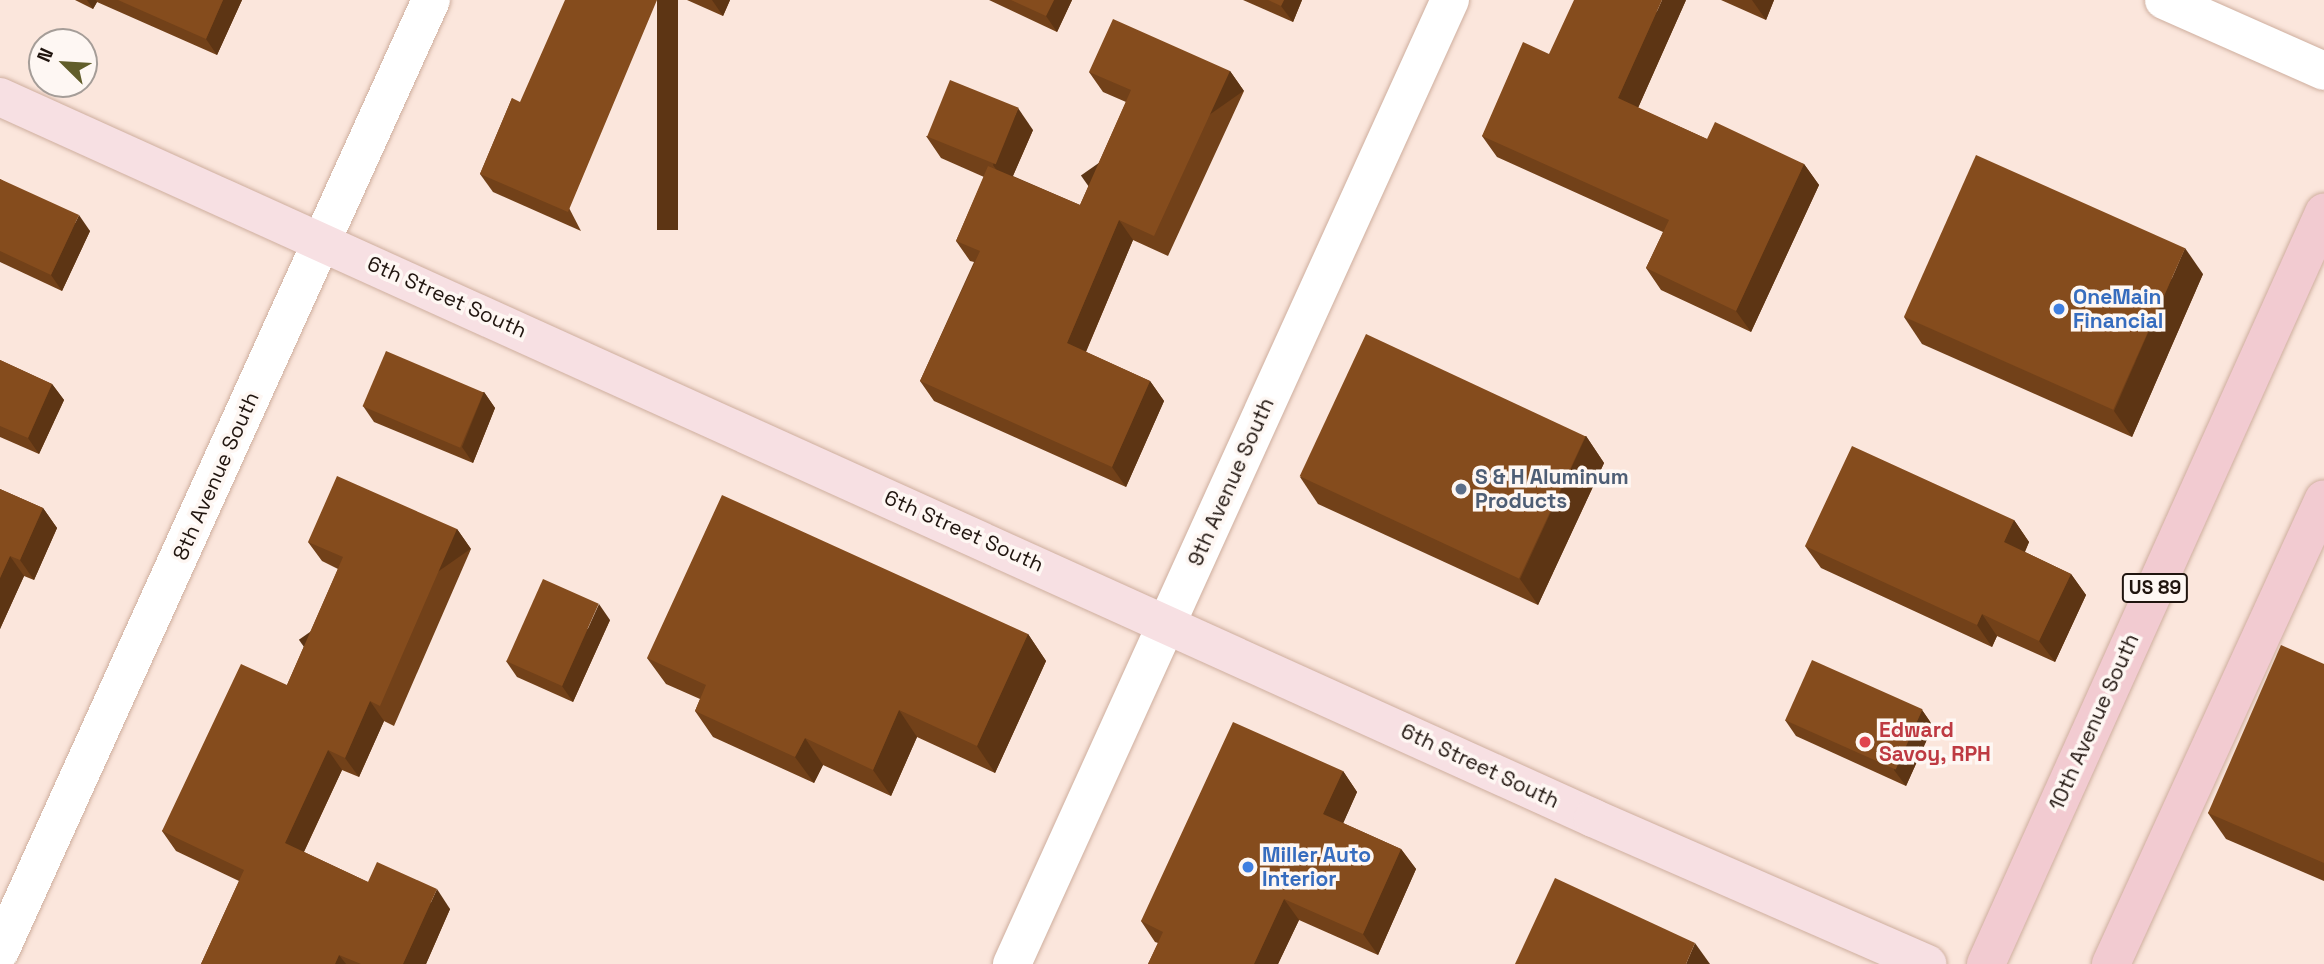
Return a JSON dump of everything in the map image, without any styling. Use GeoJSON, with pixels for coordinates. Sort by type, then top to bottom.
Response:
{"type":"FeatureCollection","features":[{"type":"Feature","properties":{"kind":"highway","name":"10th Avenue South"},"geometry":{"type":"LineString","coordinates":[[1986,964],[2324,213]]}},
{"type":"Feature","properties":{"kind":"highway"},"geometry":{"type":"LineString","coordinates":[[2111,964],[2324,499]]}},
{"type":"Feature","properties":{"kind":"main road","name":"6th Street South"},"geometry":{"type":"LineString","coordinates":[[0,97],[322,240],[1593,818],[1927,964]]}},
{"type":"Feature","properties":{"kind":"street","name":"8th Avenue South"},"geometry":{"type":"LineString","coordinates":[[0,951],[431,0]]}},
{"type":"Feature","properties":{"kind":"street","name":"9th Avenue South"},"geometry":{"type":"LineString","coordinates":[[1012,964],[1450,0]]}},
{"type":"Feature","properties":{"kind":"street"},"geometry":{"type":"LineString","coordinates":[[2164,0],[2324,71]]}},
{"type":"Feature","properties":{"kind":"building"},"geometry":{"type":"Polygon","coordinates":[[[118,0],[223,0],[206,39],[118,0]]]}},
{"type":"Feature","properties":{"kind":"building"},"geometry":{"type":"Polygon","coordinates":[[[565,0],[657,0],[568,212],[480,174],[512,98],[520,102],[565,0]]]}},
{"type":"Feature","properties":{"kind":"building"},"geometry":{"type":"Polygon","coordinates":[[[1011,0],[1054,0],[1046,16],[1011,0]]]}},
{"type":"Feature","properties":{"kind":"building"},"geometry":{"type":"Polygon","coordinates":[[[1268,0],[1284,0],[1281,6],[1268,0]]]}},
{"type":"Feature","properties":{"kind":"building"},"geometry":{"type":"Polygon","coordinates":[[[1574,0],[1662,0],[1618,98],[1707,139],[1715,122],[1804,164],[1736,311],[1646,268],[1669,220],[1482,136],[1523,42],[1549,54],[1574,0]]]}},
{"type":"Feature","properties":{"kind":"building"},"geometry":{"type":"Polygon","coordinates":[[[1113,19],[1230,71],[1154,236],[1119,220],[1067,343],[1150,381],[1112,467],[920,381],[980,251],[956,241],[988,166],[1080,205],[1131,90],[1089,72],[1113,19]]]}},
{"type":"Feature","properties":{"kind":"building"},"geometry":{"type":"Polygon","coordinates":[[[950,80],[1019,108],[996,164],[927,137],[950,80]]]}},
{"type":"Feature","properties":{"kind":"building"},"geometry":{"type":"Polygon","coordinates":[[[1976,155],[2185,248],[2113,410],[1904,317],[1976,155]]]}},
{"type":"Feature","properties":{"kind":"building"},"geometry":{"type":"Polygon","coordinates":[[[0,179],[79,215],[51,275],[0,251],[0,179]]]}},
{"type":"Feature","properties":{"kind":"building"},"geometry":{"type":"Polygon","coordinates":[[[1366,334],[1585,436],[1519,579],[1300,476],[1366,334]]]}},
{"type":"Feature","properties":{"kind":"building"},"geometry":{"type":"Polygon","coordinates":[[[386,351],[484,392],[460,448],[363,406],[386,351]]]}},
{"type":"Feature","properties":{"kind":"building"},"geometry":{"type":"Polygon","coordinates":[[[0,360],[52,384],[28,438],[0,426],[0,360]]]}},
{"type":"Feature","properties":{"kind":"building"},"geometry":{"type":"Polygon","coordinates":[[[1852,446],[2014,520],[2004,542],[2071,574],[2039,641],[1982,614],[1977,625],[1805,546],[1852,446]]]}},
{"type":"Feature","properties":{"kind":"building"},"geometry":{"type":"Polygon","coordinates":[[[337,476],[457,529],[380,706],[370,701],[345,758],[328,750],[285,843],[368,882],[377,862],[437,889],[403,964],[361,964],[339,955],[335,964],[201,964],[244,870],[162,831],[241,664],[287,685],[343,557],[308,542],[337,476]]]}},
{"type":"Feature","properties":{"kind":"building"},"geometry":{"type":"Polygon","coordinates":[[[0,489],[43,508],[20,560],[10,556],[0,578],[0,489]]]}},
{"type":"Feature","properties":{"kind":"building"},"geometry":{"type":"Polygon","coordinates":[[[722,495],[1028,634],[977,746],[899,710],[873,770],[805,738],[795,757],[695,711],[706,685],[647,658],[722,495]]]}},
{"type":"Feature","properties":{"kind":"building"},"geometry":{"type":"Polygon","coordinates":[[[543,579],[599,604],[562,686],[506,661],[543,579]]]}},
{"type":"Feature","properties":{"kind":"building"},"geometry":{"type":"Polygon","coordinates":[[[2281,645],[2324,664],[2324,863],[2208,813],[2281,645]]]}},
{"type":"Feature","properties":{"kind":"building"},"geometry":{"type":"Polygon","coordinates":[[[1812,660],[1923,709],[1896,770],[1785,720],[1812,660]]]}},
{"type":"Feature","properties":{"kind":"building"},"geometry":{"type":"Polygon","coordinates":[[[1233,722],[1343,771],[1323,814],[1401,849],[1363,934],[1284,899],[1254,964],[1148,964],[1163,932],[1141,921],[1233,722]]]}},
{"type":"Feature","properties":{"kind":"building"},"geometry":{"type":"Polygon","coordinates":[[[1555,878],[1695,943],[1686,964],[1515,964],[1555,878]]]}},
{"type":"Feature","properties":{"kind":"place","name":"OneMain Financial"},"geometry":{"type":"Point","coordinates":[2059,309]}},
{"type":"Feature","properties":{"kind":"place","name":"S & H Aluminum Products"},"geometry":{"type":"Point","coordinates":[1461,489]}},
{"type":"Feature","properties":{"kind":"place","name":"Edward Savoy, RPH"},"geometry":{"type":"Point","coordinates":[1865,742]}},
{"type":"Feature","properties":{"kind":"place","name":"Miller Auto Interior"},"geometry":{"type":"Point","coordinates":[1248,867]}}]}
